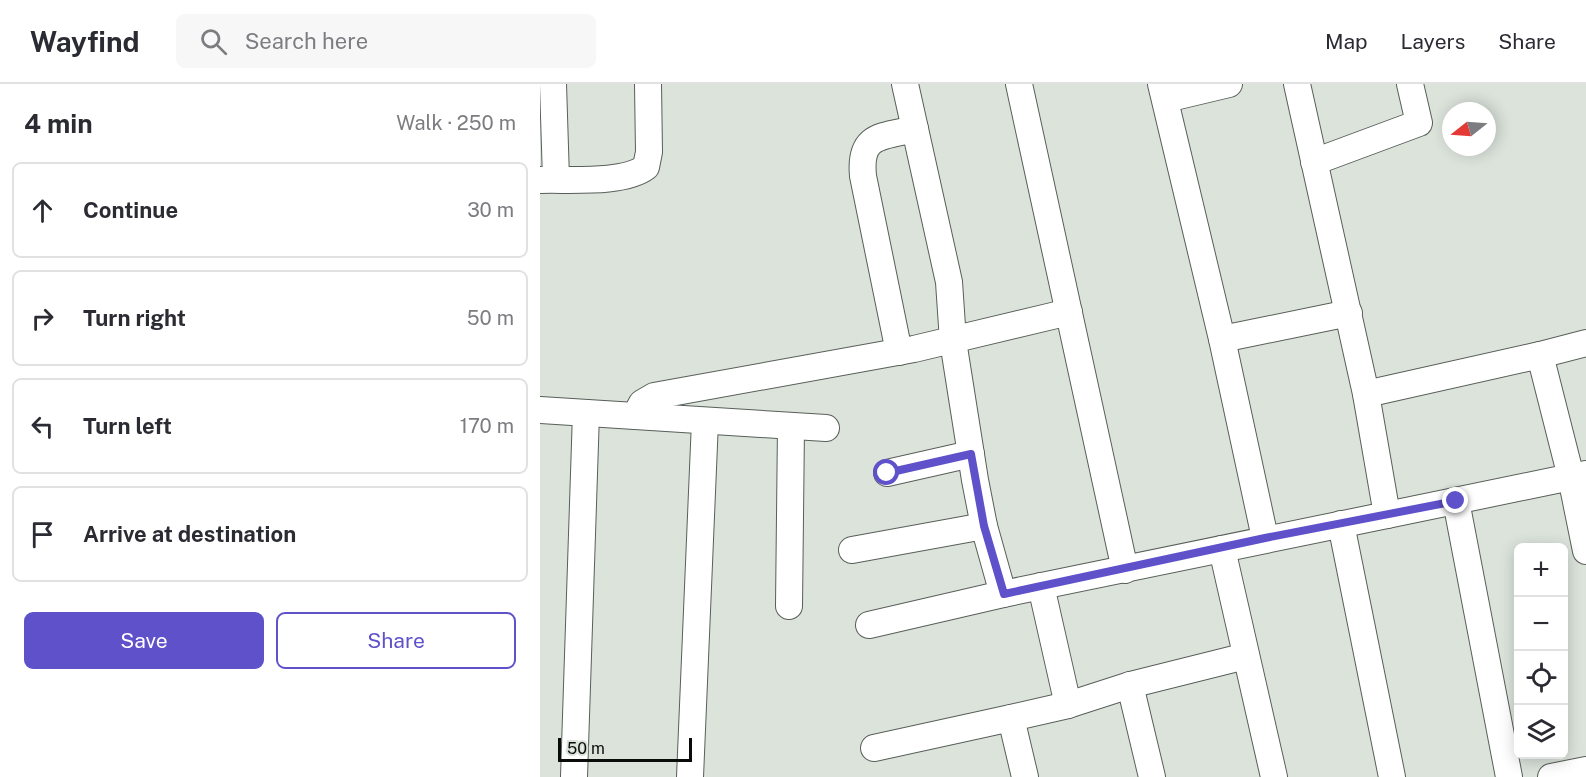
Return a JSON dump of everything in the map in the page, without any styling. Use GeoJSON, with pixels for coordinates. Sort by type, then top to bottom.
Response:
{"type":"FeatureCollection","features":[{"type":"Feature","properties":{"kind":"street"},"geometry":{"type":"LineString","coordinates":[[553,84],[548,179],[621,177],[637,174],[646,167],[649,152],[648,84]]}},
{"type":"Feature","properties":{"kind":"street"},"geometry":{"type":"LineString","coordinates":[[905,84],[949,282],[953,341],[984,526],[1004,594]]}},
{"type":"Feature","properties":{"kind":"street"},"geometry":{"type":"LineString","coordinates":[[1019,84],[1125,570]]}},
{"type":"Feature","properties":{"kind":"street"},"geometry":{"type":"LineString","coordinates":[[1229,84],[1164,92],[1222,339],[1265,538]]}},
{"type":"Feature","properties":{"kind":"street"},"geometry":{"type":"LineString","coordinates":[[1297,84],[1366,394],[1388,514]]}},
{"type":"Feature","properties":{"kind":"street"},"geometry":{"type":"LineString","coordinates":[[1314,162],[1419,123],[1410,84]]}},
{"type":"Feature","properties":{"kind":"street"},"geometry":{"type":"LineString","coordinates":[[899,351],[863,176],[862,154],[867,144],[874,139],[915,129]]}},
{"type":"Feature","properties":{"kind":"street"},"geometry":{"type":"LineString","coordinates":[[635,416],[642,403],[654,396],[953,341],[1069,312]]}},
{"type":"Feature","properties":{"kind":"street"},"geometry":{"type":"LineString","coordinates":[[1222,339],[1348,312]]}},
{"type":"Feature","properties":{"kind":"street"},"geometry":{"type":"LineString","coordinates":[[1366,394],[1540,356],[1586,343]]}},
{"type":"Feature","properties":{"kind":"street"},"geometry":{"type":"LineString","coordinates":[[1540,356],[1579,476],[1586,551]]}},
{"type":"Feature","properties":{"kind":"street"},"geometry":{"type":"LineString","coordinates":[[540,410],[826,428]]}},
{"type":"Feature","properties":{"kind":"street"},"geometry":{"type":"LineString","coordinates":[[574,777],[586,413]]}},
{"type":"Feature","properties":{"kind":"street"},"geometry":{"type":"LineString","coordinates":[[690,777],[705,421]]}},
{"type":"Feature","properties":{"kind":"street"},"geometry":{"type":"LineString","coordinates":[[789,606],[791,426]]}},
{"type":"Feature","properties":{"kind":"street"},"geometry":{"type":"LineString","coordinates":[[887,473],[971,454]]}},
{"type":"Feature","properties":{"kind":"street"},"geometry":{"type":"LineString","coordinates":[[869,625],[1265,538],[1579,476]]}},
{"type":"Feature","properties":{"kind":"street"},"geometry":{"type":"LineString","coordinates":[[1456,501],[1509,777]]}},
{"type":"Feature","properties":{"kind":"street"},"geometry":{"type":"LineString","coordinates":[[1341,524],[1392,777]]}},
{"type":"Feature","properties":{"kind":"street"},"geometry":{"type":"LineString","coordinates":[[852,550],[984,526]]}},
{"type":"Feature","properties":{"kind":"street"},"geometry":{"type":"LineString","coordinates":[[1222,549],[1274,777]]}},
{"type":"Feature","properties":{"kind":"street"},"geometry":{"type":"LineString","coordinates":[[1041,586],[1068,705]]}},
{"type":"Feature","properties":{"kind":"street"},"geometry":{"type":"LineString","coordinates":[[874,748],[1068,705],[1130,685],[1246,656]]}},
{"type":"Feature","properties":{"kind":"street"},"geometry":{"type":"LineString","coordinates":[[1130,685],[1152,777]]}},
{"type":"Feature","properties":{"kind":"street"},"geometry":{"type":"LineString","coordinates":[[1011,718],[1025,777]]}},
{"type":"Feature","properties":{"kind":"street"},"geometry":{"type":"LineString","coordinates":[[1551,777],[1586,770]]}},
{"type":"Feature","properties":{"kind":"route"},"geometry":{"type":"LineString","coordinates":[[887,473],[971,454],[984,526],[1004,594],[1125,570],[1265,538],[1456,501]]}}]}
